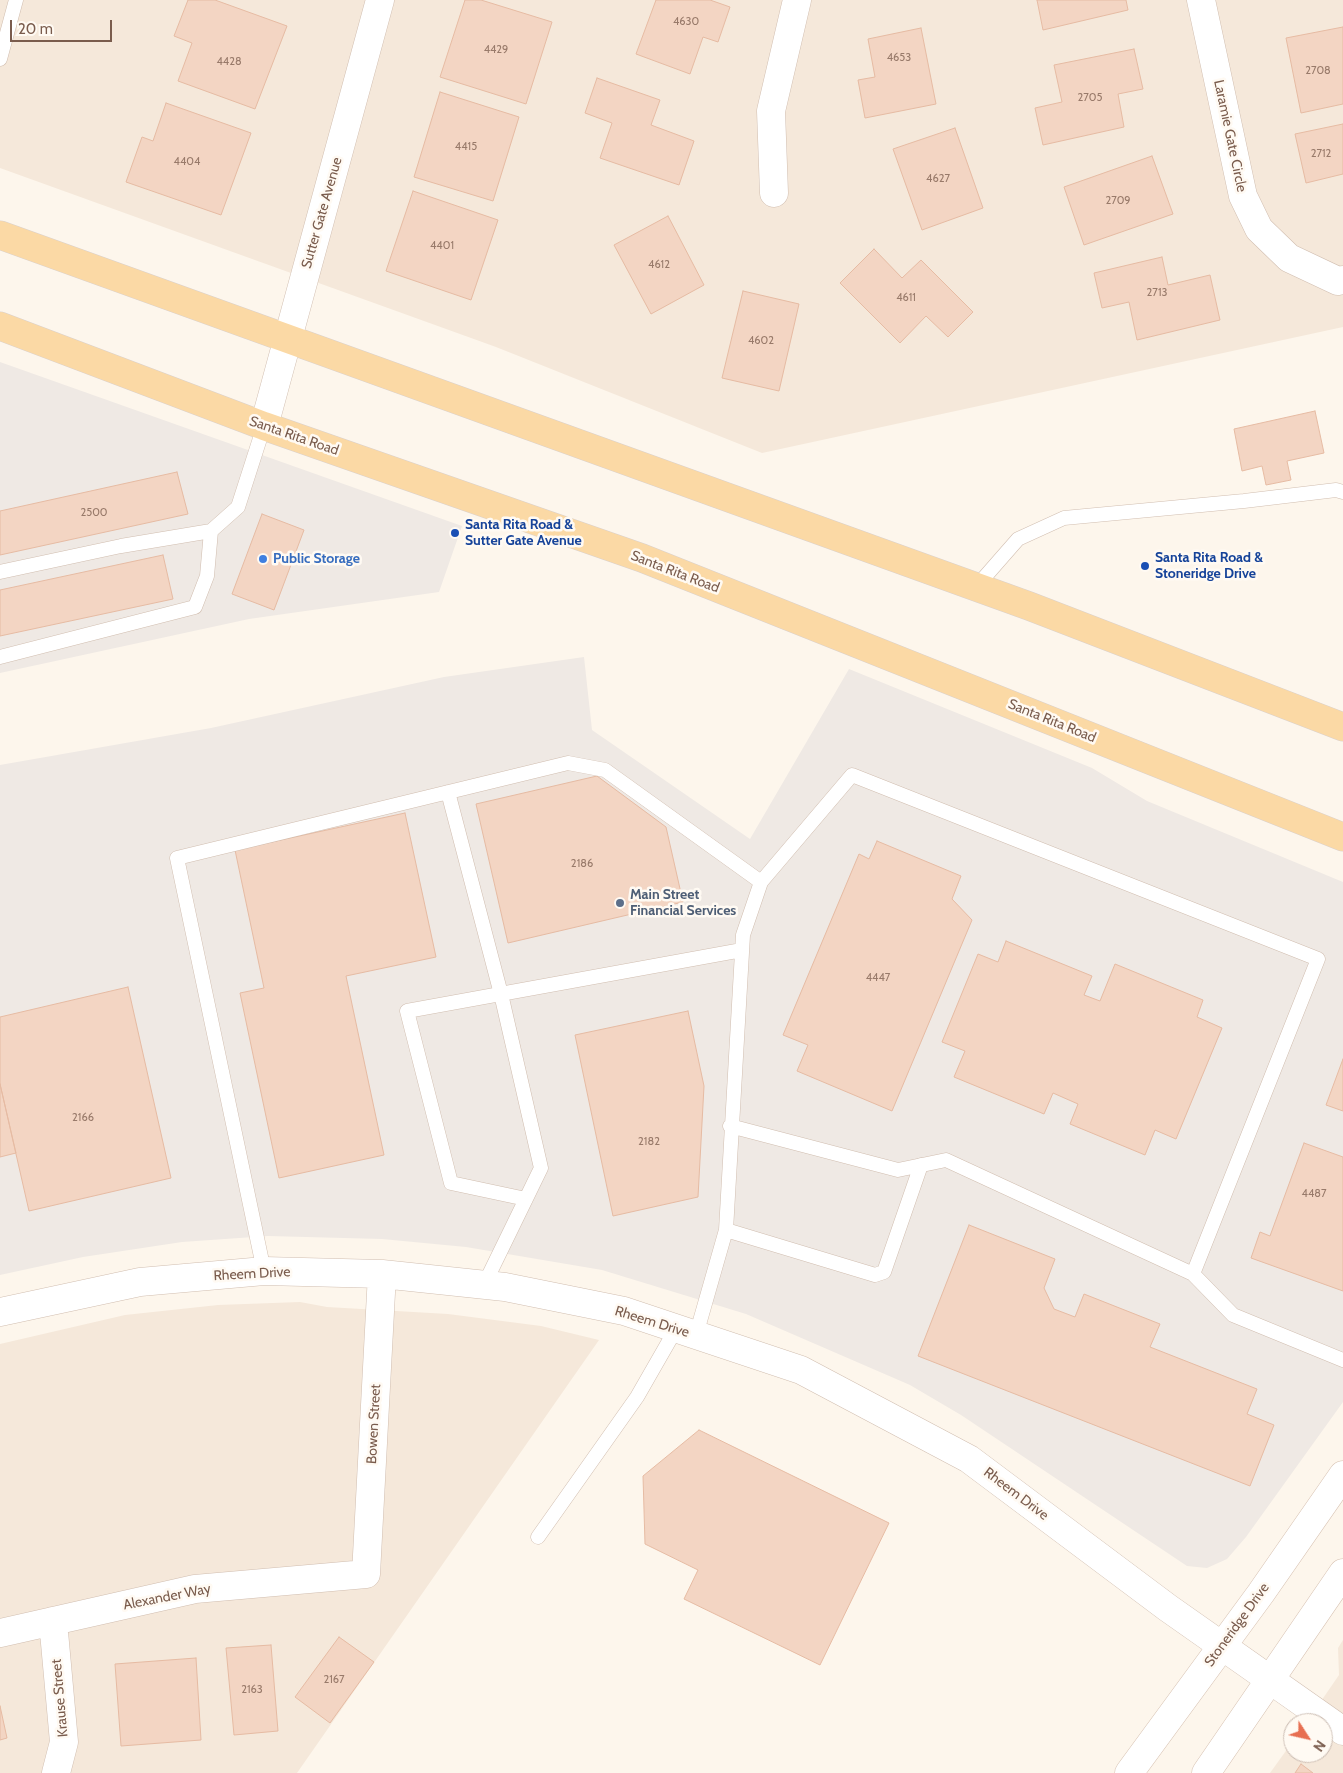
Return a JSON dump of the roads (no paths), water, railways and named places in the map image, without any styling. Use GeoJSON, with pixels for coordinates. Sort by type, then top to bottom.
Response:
{"type":"FeatureCollection","features":[{"type":"Feature","properties":{"kind":"main road"},"geometry":{"type":"LineString","coordinates":[[0,235],[976,587],[1343,727]]}},
{"type":"Feature","properties":{"kind":"main road","name":"Santa Rita Road"},"geometry":{"type":"LineString","coordinates":[[0,326],[264,426],[642,558],[1343,837]]}},
{"type":"Feature","properties":{"kind":"street","name":"Sutter Gate Avenue"},"geometry":{"type":"LineString","coordinates":[[264,426],[380,0]]}},
{"type":"Feature","properties":{"kind":"street"},"geometry":{"type":"LineString","coordinates":[[774,193],[771,111],[797,0]]}},
{"type":"Feature","properties":{"kind":"street","name":"Laramie Gate Circle"},"geometry":{"type":"LineString","coordinates":[[1201,0],[1243,196],[1259,229],[1289,258],[1338,281],[1343,280]]}},
{"type":"Feature","properties":{"kind":"street","name":"Rheem Drive"},"geometry":{"type":"LineString","coordinates":[[0,1312],[140,1282],[264,1271],[382,1274],[484,1285],[624,1311],[800,1370],[969,1458],[1160,1602],[1343,1730]]}},
{"type":"Feature","properties":{"kind":"street","name":"Bowen Street"},"geometry":{"type":"LineString","coordinates":[[366,1574],[382,1274]]}},
{"type":"Feature","properties":{"kind":"street","name":"Stoneridge Drive"},"geometry":{"type":"LineString","coordinates":[[1129,1773],[1343,1475]]}},
{"type":"Feature","properties":{"kind":"street"},"geometry":{"type":"LineString","coordinates":[[1206,1773],[1343,1573]]}},
{"type":"Feature","properties":{"kind":"street","name":"Alexander Way"},"geometry":{"type":"LineString","coordinates":[[0,1633],[195,1589],[366,1574]]}},
{"type":"Feature","properties":{"kind":"street","name":"Krause Street"},"geometry":{"type":"LineString","coordinates":[[53,1621],[64,1742],[56,1773]]}},
{"type":"Feature","properties":{"kind":"lane"},"geometry":{"type":"LineString","coordinates":[[0,59],[16,0]]}},
{"type":"Feature","properties":{"kind":"lane"},"geometry":{"type":"LineString","coordinates":[[0,572],[121,546],[211,531],[238,507],[264,426]]}},
{"type":"Feature","properties":{"kind":"lane"},"geometry":{"type":"LineString","coordinates":[[976,587],[1018,538],[1064,518],[1244,501],[1336,490],[1343,492]]}},
{"type":"Feature","properties":{"kind":"lane"},"geometry":{"type":"LineString","coordinates":[[0,657],[195,607],[207,576],[211,531]]}},
{"type":"Feature","properties":{"kind":"lane"},"geometry":{"type":"LineString","coordinates":[[264,1271],[177,858],[568,763],[605,770],[761,882]]}},
{"type":"Feature","properties":{"kind":"lane"},"geometry":{"type":"LineString","coordinates":[[538,1537],[637,1397],[686,1332],[726,1230],[730,1126],[743,935],[761,882],[852,775],[1318,959],[1193,1274]]}},
{"type":"Feature","properties":{"kind":"lane"},"geometry":{"type":"LineString","coordinates":[[448,792],[501,994],[541,1168],[484,1285]]}},
{"type":"Feature","properties":{"kind":"lane"},"geometry":{"type":"LineString","coordinates":[[526,1199],[450,1183],[407,1011],[742,950]]}},
{"type":"Feature","properties":{"kind":"lane"},"geometry":{"type":"LineString","coordinates":[[730,1126],[898,1170],[946,1160],[1193,1274],[1233,1315],[1343,1360]]}},
{"type":"Feature","properties":{"kind":"lane"},"geometry":{"type":"LineString","coordinates":[[726,1230],[875,1274],[884,1272],[921,1165]]}},
{"type":"Feature","properties":{"kind":"place","name":"Santa Rita Road & Sutter Gate Avenue"},"geometry":{"type":"Point","coordinates":[455,533]}},
{"type":"Feature","properties":{"kind":"place","name":"Public Storage"},"geometry":{"type":"Point","coordinates":[263,559]}},
{"type":"Feature","properties":{"kind":"place","name":"Santa Rita Road & Stoneridge Drive"},"geometry":{"type":"Point","coordinates":[1145,566]}},
{"type":"Feature","properties":{"kind":"place","name":"Main Street Financial Services"},"geometry":{"type":"Point","coordinates":[620,903]}}]}
